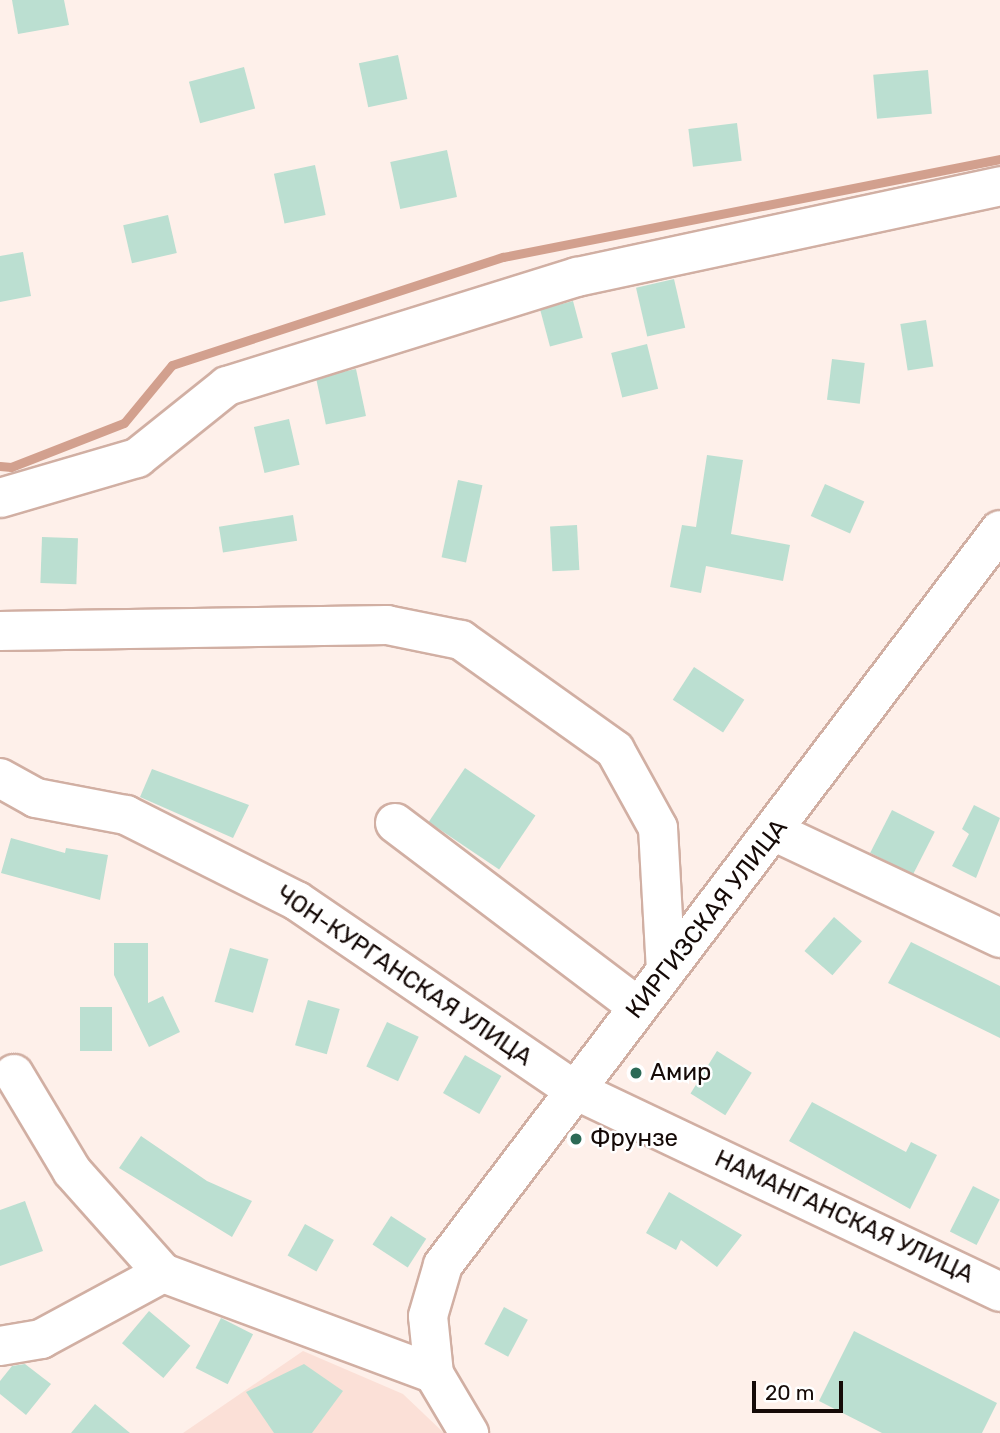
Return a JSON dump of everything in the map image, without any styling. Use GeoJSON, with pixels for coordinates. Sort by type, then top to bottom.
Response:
{"type":"FeatureCollection","features":[{"type":"Feature","properties":{"kind":"street"},"geometry":{"type":"LineString","coordinates":[[0,498],[137,458],[226,386],[577,277],[1000,186]]}},
{"type":"Feature","properties":{"kind":"street","name":"КИРГИЗСКАЯ УЛИЦА"},"geometry":{"type":"LineString","coordinates":[[434,1374],[428,1316],[443,1265],[573,1089],[993,554]]}},
{"type":"Feature","properties":{"kind":"street"},"geometry":{"type":"LineString","coordinates":[[0,631],[387,625],[461,640],[615,750],[657,828],[666,971]]}},
{"type":"Feature","properties":{"kind":"street","name":"ЧОН-КУРГАНСКАЯ УЛИЦА"},"geometry":{"type":"LineString","coordinates":[[0,778],[36,798],[127,815],[297,901],[573,1089]]}},
{"type":"Feature","properties":{"kind":"street"},"geometry":{"type":"LineString","coordinates":[[395,824],[638,1007]]}},
{"type":"Feature","properties":{"kind":"street"},"geometry":{"type":"LineString","coordinates":[[775,832],[1000,938]]}},
{"type":"Feature","properties":{"kind":"street"},"geometry":{"type":"LineString","coordinates":[[13,1074],[72,1171],[163,1273],[434,1374],[469,1433]]}},
{"type":"Feature","properties":{"kind":"street","name":"НАМАНГАНСКАЯ УЛИЦА"},"geometry":{"type":"LineString","coordinates":[[573,1089],[1000,1292]]}},
{"type":"Feature","properties":{"kind":"street"},"geometry":{"type":"LineString","coordinates":[[0,1346],[41,1339],[163,1273]]}},
{"type":"Feature","properties":{"kind":"shaded area"},"geometry":{"type":"Polygon","coordinates":[[[303,1351],[403,1394],[444,1433],[183,1433],[303,1351]]]}},
{"type":"Feature","properties":{"kind":"building"},"geometry":{"type":"Polygon","coordinates":[[[12,0],[64,0],[69,25],[18,34],[12,0]]]}},
{"type":"Feature","properties":{"kind":"building"},"geometry":{"type":"Polygon","coordinates":[[[398,55],[407,99],[368,107],[359,63],[398,55]]]}},
{"type":"Feature","properties":{"kind":"building"},"geometry":{"type":"Polygon","coordinates":[[[244,67],[255,109],[200,123],[189,82],[244,67]]]}},
{"type":"Feature","properties":{"kind":"building"},"geometry":{"type":"Polygon","coordinates":[[[928,70],[932,114],[877,119],[873,75],[928,70]]]}},
{"type":"Feature","properties":{"kind":"building"},"geometry":{"type":"Polygon","coordinates":[[[737,123],[742,161],[693,167],[688,129],[737,123]]]}},
{"type":"Feature","properties":{"kind":"building"},"geometry":{"type":"Polygon","coordinates":[[[447,150],[457,197],[400,209],[390,162],[447,150]]]}},
{"type":"Feature","properties":{"kind":"building"},"geometry":{"type":"Polygon","coordinates":[[[315,165],[326,215],[285,224],[274,174],[315,165]]]}},
{"type":"Feature","properties":{"kind":"building"},"geometry":{"type":"Polygon","coordinates":[[[168,215],[177,253],[132,263],[123,225],[168,215]]]}},
{"type":"Feature","properties":{"kind":"building"},"geometry":{"type":"Polygon","coordinates":[[[23,252],[31,296],[0,302],[0,256],[23,252]]]}},
{"type":"Feature","properties":{"kind":"building"},"geometry":{"type":"Polygon","coordinates":[[[674,279],[685,328],[647,336],[636,288],[674,279]]]}},
{"type":"Feature","properties":{"kind":"building"},"geometry":{"type":"Polygon","coordinates":[[[573,301],[583,338],[550,347],[540,310],[573,301]]]}},
{"type":"Feature","properties":{"kind":"building"},"geometry":{"type":"Polygon","coordinates":[[[926,320],[933,366],[908,370],[900,324],[926,320]]]}},
{"type":"Feature","properties":{"kind":"building"},"geometry":{"type":"Polygon","coordinates":[[[647,344],[658,389],[622,398],[611,353],[647,344]]]}},
{"type":"Feature","properties":{"kind":"building"},"geometry":{"type":"Polygon","coordinates":[[[832,359],[865,363],[860,404],[827,400],[832,359]]]}},
{"type":"Feature","properties":{"kind":"building"},"geometry":{"type":"Polygon","coordinates":[[[356,369],[366,416],[326,424],[316,378],[356,369]]]}},
{"type":"Feature","properties":{"kind":"building"},"geometry":{"type":"Polygon","coordinates":[[[289,419],[300,465],[264,473],[254,427],[289,419]]]}},
{"type":"Feature","properties":{"kind":"building"},"geometry":{"type":"Polygon","coordinates":[[[707,455],[743,460],[731,534],[790,545],[783,581],[706,566],[701,593],[670,587],[682,525],[696,527],[707,455]]]}},
{"type":"Feature","properties":{"kind":"building"},"geometry":{"type":"Polygon","coordinates":[[[458,480],[482,485],[466,562],[442,557],[458,480]]]}},
{"type":"Feature","properties":{"kind":"building"},"geometry":{"type":"Polygon","coordinates":[[[825,484],[864,501],[850,533],[811,516],[825,484]]]}},
{"type":"Feature","properties":{"kind":"building"},"geometry":{"type":"Polygon","coordinates":[[[293,515],[297,541],[223,552],[219,527],[293,515]]]}},
{"type":"Feature","properties":{"kind":"building"},"geometry":{"type":"Polygon","coordinates":[[[577,525],[579,570],[552,571],[550,526],[577,525]]]}},
{"type":"Feature","properties":{"kind":"building"},"geometry":{"type":"Polygon","coordinates":[[[42,537],[78,538],[76,584],[40,583],[42,537]]]}},
{"type":"Feature","properties":{"kind":"building"},"geometry":{"type":"Polygon","coordinates":[[[694,667],[744,700],[723,732],[673,700],[694,667]]]}},
{"type":"Feature","properties":{"kind":"building"},"geometry":{"type":"Polygon","coordinates":[[[465,768],[535,816],[499,869],[429,822],[465,768]]]}},
{"type":"Feature","properties":{"kind":"building"},"geometry":{"type":"Polygon","coordinates":[[[152,769],[249,805],[233,838],[140,797],[152,769]]]}},
{"type":"Feature","properties":{"kind":"building"},"geometry":{"type":"Polygon","coordinates":[[[974,805],[1000,818],[976,878],[952,866],[969,834],[962,829],[974,805]]]}},
{"type":"Feature","properties":{"kind":"building"},"geometry":{"type":"Polygon","coordinates":[[[892,810],[935,832],[913,875],[870,853],[892,810]]]}},
{"type":"Feature","properties":{"kind":"building"},"geometry":{"type":"Polygon","coordinates":[[[11,838],[65,853],[66,848],[108,855],[100,900],[1,873],[11,838]]]}},
{"type":"Feature","properties":{"kind":"building"},"geometry":{"type":"Polygon","coordinates":[[[834,917],[862,941],[832,975],[804,951],[834,917]]]}},
{"type":"Feature","properties":{"kind":"building"},"geometry":{"type":"Polygon","coordinates":[[[911,942],[1000,986],[1000,1038],[888,983],[911,942]]]}},
{"type":"Feature","properties":{"kind":"building"},"geometry":{"type":"Polygon","coordinates":[[[114,943],[148,943],[148,1003],[163,996],[180,1032],[149,1047],[114,975],[114,943]]]}},
{"type":"Feature","properties":{"kind":"building"},"geometry":{"type":"Polygon","coordinates":[[[230,948],[268,959],[253,1013],[215,1002],[230,948]]]}},
{"type":"Feature","properties":{"kind":"building"},"geometry":{"type":"Polygon","coordinates":[[[308,1000],[340,1009],[327,1054],[295,1045],[308,1000]]]}},
{"type":"Feature","properties":{"kind":"building"},"geometry":{"type":"Polygon","coordinates":[[[80,1007],[112,1007],[112,1051],[80,1051],[80,1007]]]}},
{"type":"Feature","properties":{"kind":"building"},"geometry":{"type":"Polygon","coordinates":[[[387,1022],[419,1037],[398,1081],[366,1066],[387,1022]]]}},
{"type":"Feature","properties":{"kind":"building"},"geometry":{"type":"Polygon","coordinates":[[[717,1051],[752,1073],[725,1115],[691,1093],[717,1051]]]}},
{"type":"Feature","properties":{"kind":"building"},"geometry":{"type":"Polygon","coordinates":[[[465,1055],[501,1076],[479,1114],[443,1093],[465,1055]]]}},
{"type":"Feature","properties":{"kind":"building"},"geometry":{"type":"Polygon","coordinates":[[[812,1102],[906,1152],[911,1142],[937,1155],[910,1209],[789,1141],[812,1102]]]}},
{"type":"Feature","properties":{"kind":"building"},"geometry":{"type":"Polygon","coordinates":[[[141,1136],[207,1181],[252,1201],[232,1237],[119,1168],[141,1136]]]}},
{"type":"Feature","properties":{"kind":"building"},"geometry":{"type":"Polygon","coordinates":[[[973,1186],[1000,1200],[977,1245],[950,1231],[973,1186]]]}},
{"type":"Feature","properties":{"kind":"building"},"geometry":{"type":"Polygon","coordinates":[[[669,1192],[742,1235],[717,1267],[681,1240],[676,1250],[646,1233],[669,1192]]]}},
{"type":"Feature","properties":{"kind":"building"},"geometry":{"type":"Polygon","coordinates":[[[25,1201],[43,1251],[0,1266],[0,1210],[25,1201]]]}},
{"type":"Feature","properties":{"kind":"building"},"geometry":{"type":"Polygon","coordinates":[[[391,1216],[426,1239],[408,1267],[372,1245],[391,1216]]]}},
{"type":"Feature","properties":{"kind":"building"},"geometry":{"type":"Polygon","coordinates":[[[305,1224],[334,1240],[316,1271],[288,1255],[305,1224]]]}},
{"type":"Feature","properties":{"kind":"building"},"geometry":{"type":"Polygon","coordinates":[[[504,1307],[528,1320],[508,1357],[484,1344],[504,1307]]]}},
{"type":"Feature","properties":{"kind":"building"},"geometry":{"type":"Polygon","coordinates":[[[149,1311],[190,1346],[163,1378],[122,1343],[149,1311]]]}},
{"type":"Feature","properties":{"kind":"building"},"geometry":{"type":"Polygon","coordinates":[[[221,1318],[253,1334],[228,1384],[196,1368],[221,1318]]]}},
{"type":"Feature","properties":{"kind":"building"},"geometry":{"type":"Polygon","coordinates":[[[854,1331],[997,1403],[982,1433],[882,1433],[819,1401],[854,1331]]]}},
{"type":"Feature","properties":{"kind":"building"},"geometry":{"type":"Polygon","coordinates":[[[25,1364],[51,1384],[26,1415],[0,1394],[0,1381],[12,1366],[25,1364]]]}},
{"type":"Feature","properties":{"kind":"building"},"geometry":{"type":"Polygon","coordinates":[[[304,1364],[343,1391],[312,1433],[274,1433],[246,1392],[304,1364]]]}},
{"type":"Feature","properties":{"kind":"building"},"geometry":{"type":"Polygon","coordinates":[[[95,1404],[130,1433],[71,1433],[95,1404]]]}},
{"type":"Feature","properties":{"kind":"waterway"},"geometry":{"type":"LineString","coordinates":[[0,466],[11,467],[124,423],[172,365],[503,257],[1000,159]]}},
{"type":"Feature","properties":{"kind":"place","name":"Амир"},"geometry":{"type":"Point","coordinates":[636,1073]}},
{"type":"Feature","properties":{"kind":"place","name":"Фрунзе"},"geometry":{"type":"Point","coordinates":[576,1139]}}]}
